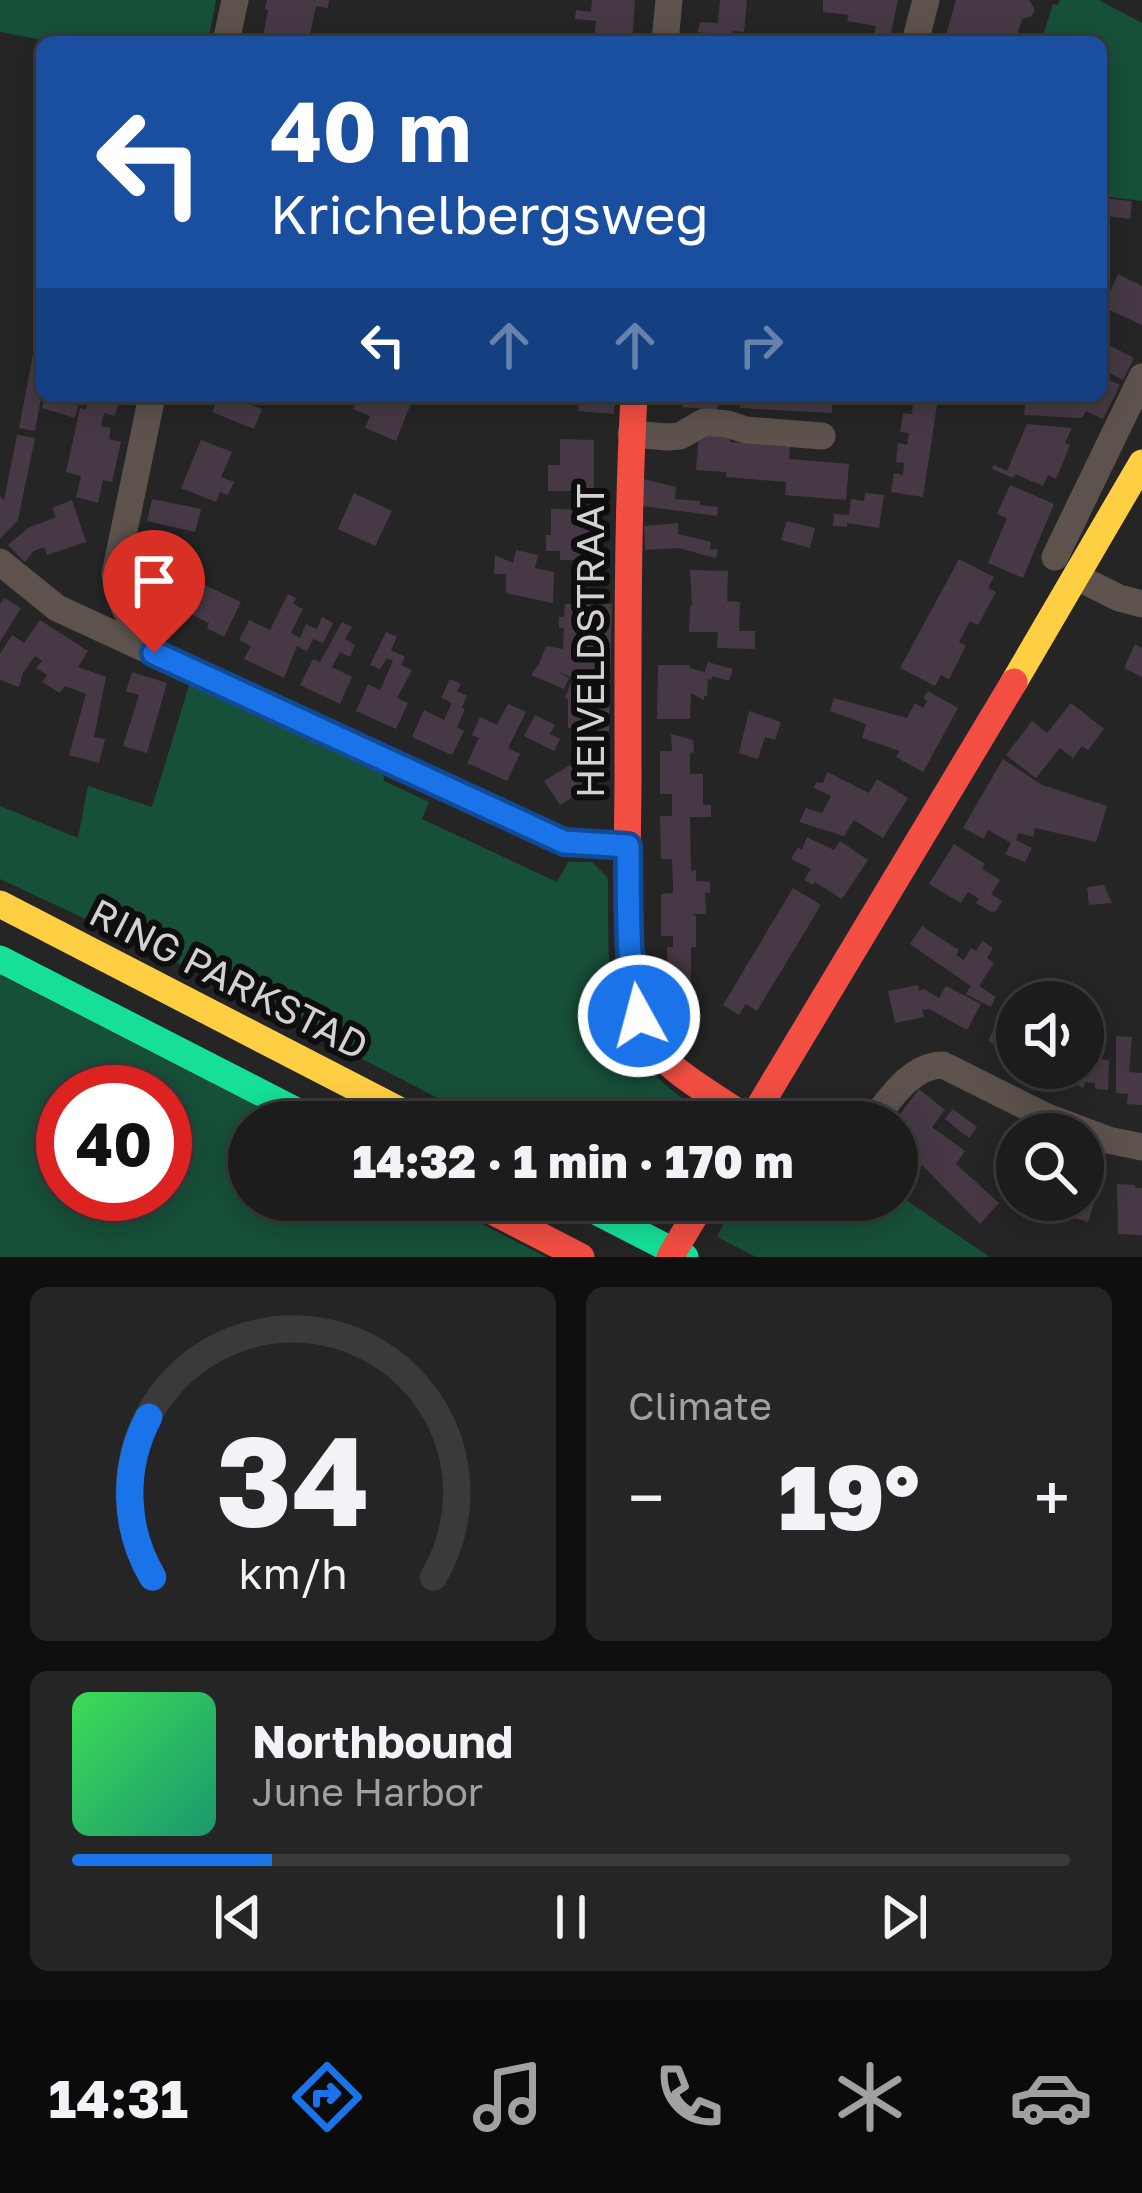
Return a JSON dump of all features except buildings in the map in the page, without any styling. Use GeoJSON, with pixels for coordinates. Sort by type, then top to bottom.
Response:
{"type":"FeatureCollection","features":[{"type":"Feature","properties":{"kind":"main road","name":"HEIVELDSTRAAT"},"geometry":{"type":"LineString","coordinates":[[634,402],[628,514],[628,846],[635,999],[657,1052],[676,1072],[720,1101]]}},
{"type":"Feature","properties":{"kind":"main road"},"geometry":{"type":"LineString","coordinates":[[764,1101],[1142,463]]}},
{"type":"Feature","properties":{"kind":"main road","name":"RING PARKSTAD"},"geometry":{"type":"LineString","coordinates":[[0,904],[381,1101]]}},
{"type":"Feature","properties":{"kind":"main road"},"geometry":{"type":"LineString","coordinates":[[0,959],[277,1101]]}},
{"type":"Feature","properties":{"kind":"main road"},"geometry":{"type":"LineString","coordinates":[[512,1221],[581,1257]]}},
{"type":"Feature","properties":{"kind":"main road"},"geometry":{"type":"LineString","coordinates":[[615,1221],[685,1257]]}},
{"type":"Feature","properties":{"kind":"main road"},"geometry":{"type":"LineString","coordinates":[[670,1257],[692,1221]]}},
{"type":"Feature","properties":{"kind":"street"},"geometry":{"type":"LineString","coordinates":[[227,36],[235,0]]}},
{"type":"Feature","properties":{"kind":"street"},"geometry":{"type":"LineString","coordinates":[[666,36],[669,0]]}},
{"type":"Feature","properties":{"kind":"street"},"geometry":{"type":"LineString","coordinates":[[917,36],[926,0]]}},
{"type":"Feature","properties":{"kind":"street"},"geometry":{"type":"LineString","coordinates":[[1055,557],[1142,377]]}},
{"type":"Feature","properties":{"kind":"street"},"geometry":{"type":"LineString","coordinates":[[151,402],[115,574],[126,613],[154,653]]}},
{"type":"Feature","properties":{"kind":"street"},"geometry":{"type":"LineString","coordinates":[[631,434],[680,436],[704,422],[822,436]]}},
{"type":"Feature","properties":{"kind":"street"},"geometry":{"type":"LineString","coordinates":[[0,562],[57,608],[564,842],[628,846]]}},
{"type":"Feature","properties":{"kind":"street"},"geometry":{"type":"LineString","coordinates":[[1077,577],[1142,604]]}},
{"type":"Feature","properties":{"kind":"street"},"geometry":{"type":"LineString","coordinates":[[890,1101],[913,1075],[928,1066],[943,1065],[1046,1117],[1142,1147]]}},
{"type":"Feature","properties":{"kind":"green space"},"geometry":{"type":"Polygon","coordinates":[[[0,0],[216,0],[209,36],[36,39],[0,32],[0,0]]]}},
{"type":"Feature","properties":{"kind":"green space"},"geometry":{"type":"Polygon","coordinates":[[[1060,0],[1099,0],[1142,23],[1142,201],[1107,197],[1107,36],[1043,36],[1053,4],[1060,0]]]}},
{"type":"Feature","properties":{"kind":"green space"},"geometry":{"type":"Polygon","coordinates":[[[190,682],[383,772],[384,781],[429,802],[422,819],[557,882],[568,862],[592,862],[608,878],[611,983],[617,1012],[644,1064],[688,1101],[443,1101],[156,952],[0,879],[0,806],[78,838],[88,786],[152,807],[190,682]]]}},
{"type":"Feature","properties":{"kind":"green space"},"geometry":{"type":"Polygon","coordinates":[[[0,975],[176,1065],[36,1065],[36,1221],[192,1221],[192,1073],[247,1101],[228,1101],[228,1221],[476,1221],[546,1257],[0,1257],[0,975]]]}},
{"type":"Feature","properties":{"kind":"green space"},"geometry":{"type":"Polygon","coordinates":[[[918,1208],[990,1257],[756,1257],[717,1237],[725,1221],[918,1221],[918,1208]]]}},
{"type":"Feature","properties":{"kind":"traffic: fast"},"geometry":{"type":"LineString","coordinates":[[0,959],[277,1101]]}},
{"type":"Feature","properties":{"kind":"traffic: fast"},"geometry":{"type":"LineString","coordinates":[[615,1221],[685,1257]]}},
{"type":"Feature","properties":{"kind":"traffic: slow"},"geometry":{"type":"LineString","coordinates":[[1014,682],[1142,463]]}},
{"type":"Feature","properties":{"kind":"traffic: slow"},"geometry":{"type":"LineString","coordinates":[[0,904],[381,1101]]}},
{"type":"Feature","properties":{"kind":"traffic: jam"},"geometry":{"type":"LineString","coordinates":[[634,402],[629,540],[630,954],[642,1019],[652,1044],[683,1076],[721,1101]]}},
{"type":"Feature","properties":{"kind":"traffic: jam"},"geometry":{"type":"LineString","coordinates":[[763,1101],[1014,682]]}},
{"type":"Feature","properties":{"kind":"traffic: jam"},"geometry":{"type":"LineString","coordinates":[[512,1221],[581,1257]]}},
{"type":"Feature","properties":{"kind":"traffic: jam"},"geometry":{"type":"LineString","coordinates":[[670,1257],[692,1221]]}},
{"type":"Feature","properties":{"kind":"route"},"geometry":{"type":"LineString","coordinates":[[154,653],[564,842],[628,846],[629,924],[639,1016]]}}]}
